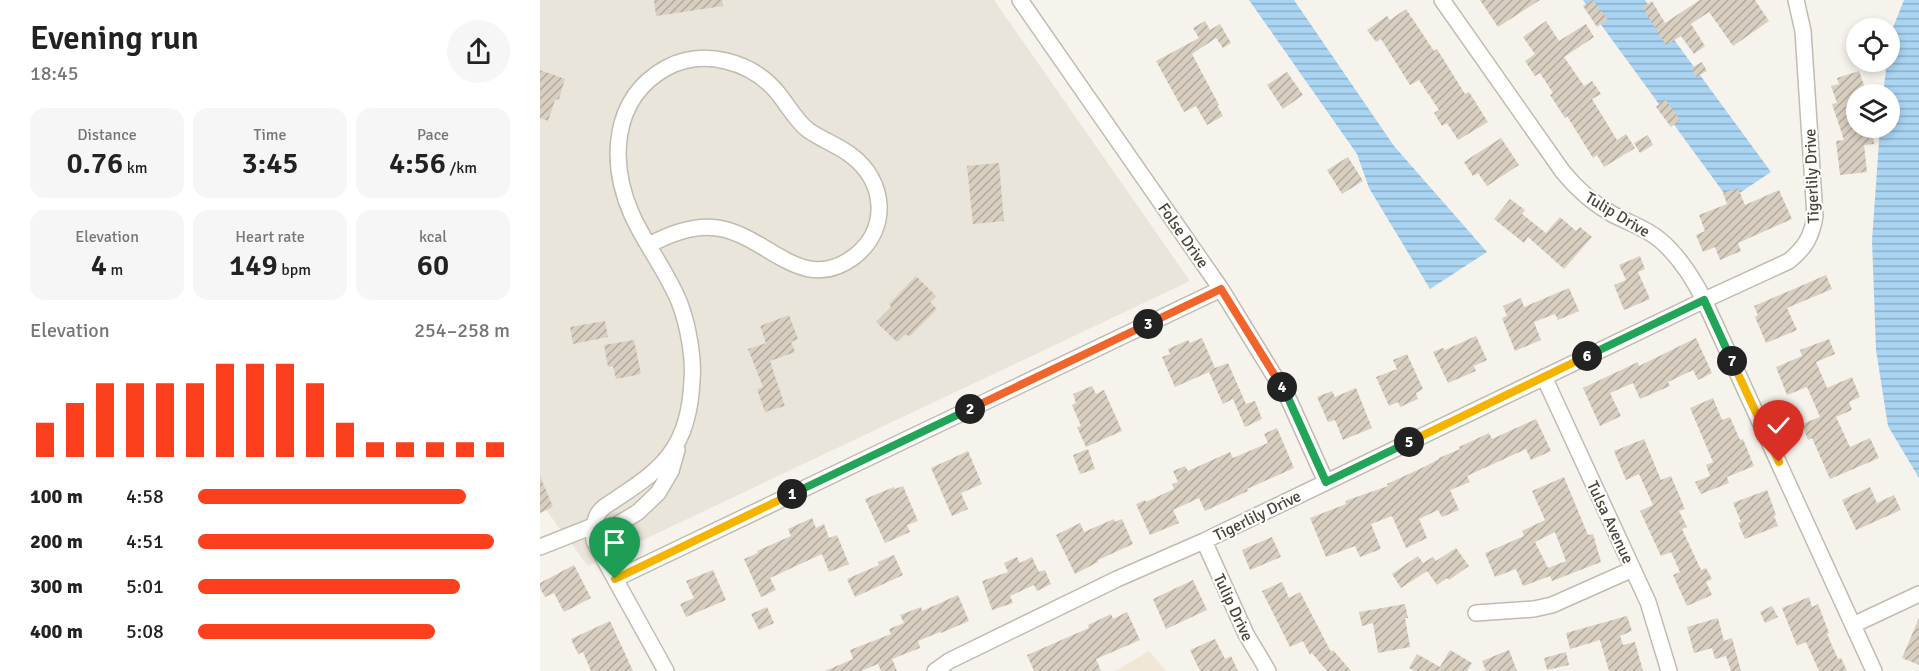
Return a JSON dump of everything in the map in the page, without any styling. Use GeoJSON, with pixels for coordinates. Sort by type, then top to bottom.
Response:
{"type":"FeatureCollection","features":[{"type":"Feature","properties":{"kind":"street","name":"Folse Drive"},"geometry":{"type":"LineString","coordinates":[[1020,0],[1221,289],[1289,400],[1326,482]]}},
{"type":"Feature","properties":{"kind":"street","name":"Tulip Drive"},"geometry":{"type":"LineString","coordinates":[[1442,0],[1578,190],[1612,214],[1641,227],[1659,239],[1686,268],[1704,300],[1874,671]]}},
{"type":"Feature","properties":{"kind":"street","name":"Tigerlily Drive"},"geometry":{"type":"LineString","coordinates":[[935,671],[970,650],[1117,579],[1203,541],[1789,261],[1804,247],[1813,230],[1815,211],[1803,31],[1796,0]]}},
{"type":"Feature","properties":{"kind":"street"},"geometry":{"type":"LineString","coordinates":[[596,545],[607,531],[638,512],[658,493],[671,471],[687,414],[692,382],[685,318],[679,301],[632,215],[623,189],[617,148],[622,119],[628,105],[646,83],[665,68],[690,60],[707,58],[732,62],[763,76],[806,129],[851,155],[873,178],[876,186],[879,209],[878,225],[858,254],[839,266],[820,270],[791,264],[749,239],[723,229],[701,228],[669,235],[649,245]]}},
{"type":"Feature","properties":{"kind":"street"},"geometry":{"type":"LineString","coordinates":[[615,579],[1221,289]]}},
{"type":"Feature","properties":{"kind":"street","name":"Tulsa Avenue"},"geometry":{"type":"LineString","coordinates":[[1544,377],[1648,602],[1669,671]]}},
{"type":"Feature","properties":{"kind":"street"},"geometry":{"type":"LineString","coordinates":[[666,671],[596,545],[593,526],[600,510],[647,478],[669,456],[680,438]]}},
{"type":"Feature","properties":{"kind":"street"},"geometry":{"type":"LineString","coordinates":[[540,547],[593,526]]}},
{"type":"Feature","properties":{"kind":"street","name":"Tulip Drive"},"geometry":{"type":"LineString","coordinates":[[1203,541],[1246,634],[1268,671]]}},
{"type":"Feature","properties":{"kind":"street"},"geometry":{"type":"LineString","coordinates":[[1476,613],[1534,609],[1551,605],[1633,569]]}},
{"type":"Feature","properties":{"kind":"street"},"geometry":{"type":"LineString","coordinates":[[1853,625],[1919,594]]}},
{"type":"Feature","properties":{"kind":"shaded area"},"geometry":{"type":"Polygon","coordinates":[[[540,0],[994,0],[1190,281],[588,566],[540,502],[540,0]]]}},
{"type":"Feature","properties":{"kind":"shaded area"},"geometry":{"type":"Polygon","coordinates":[[[1149,651],[1166,671],[1115,671],[1149,651]]]}},
{"type":"Feature","properties":{"kind":"water"},"geometry":{"type":"Polygon","coordinates":[[[1249,0],[1294,0],[1394,146],[1487,252],[1430,289],[1369,188],[1357,154],[1249,0]]]}},
{"type":"Feature","properties":{"kind":"water"},"geometry":{"type":"Polygon","coordinates":[[[1583,0],[1645,0],[1771,172],[1729,200],[1583,0]]]}},
{"type":"Feature","properties":{"kind":"water"},"geometry":{"type":"Polygon","coordinates":[[[1904,0],[1919,0],[1919,478],[1888,426],[1876,350],[1872,240],[1879,138],[1900,138],[1900,84],[1884,84],[1886,72],[1900,72],[1900,18],[1897,18],[1904,0]]]}},
{"type":"Feature","properties":{"kind":"building"},"geometry":{"type":"Polygon","coordinates":[[[654,0],[722,0],[723,6],[656,16],[654,0]]]}},
{"type":"Feature","properties":{"kind":"building"},"geometry":{"type":"Polygon","coordinates":[[[1480,0],[1540,0],[1498,27],[1480,0]]]}},
{"type":"Feature","properties":{"kind":"building"},"geometry":{"type":"Polygon","coordinates":[[[1593,0],[1608,20],[1597,27],[1583,6],[1593,0]]]}},
{"type":"Feature","properties":{"kind":"building"},"geometry":{"type":"Polygon","coordinates":[[[1700,0],[1755,0],[1769,21],[1733,46],[1709,12],[1691,24],[1705,46],[1694,54],[1681,36],[1666,45],[1642,7],[1652,1],[1665,23],[1700,0]]]}},
{"type":"Feature","properties":{"kind":"building"},"geometry":{"type":"Polygon","coordinates":[[[1406,9],[1434,51],[1437,49],[1465,94],[1469,92],[1488,122],[1458,140],[1447,123],[1442,126],[1434,113],[1439,110],[1419,80],[1410,85],[1381,39],[1376,42],[1367,30],[1387,16],[1390,20],[1406,9]]]}},
{"type":"Feature","properties":{"kind":"building"},"geometry":{"type":"Polygon","coordinates":[[[1205,21],[1210,30],[1220,24],[1231,43],[1223,48],[1216,38],[1192,54],[1223,116],[1207,125],[1196,106],[1184,112],[1156,61],[1199,38],[1193,28],[1205,21]]]}},
{"type":"Feature","properties":{"kind":"building"},"geometry":{"type":"Polygon","coordinates":[[[1546,21],[1559,41],[1586,24],[1594,37],[1564,57],[1584,86],[1592,81],[1601,94],[1592,99],[1617,140],[1626,134],[1635,148],[1604,167],[1597,155],[1593,158],[1567,116],[1565,118],[1550,95],[1553,93],[1540,73],[1535,76],[1525,61],[1535,54],[1523,37],[1546,21]]]}},
{"type":"Feature","properties":{"kind":"building"},"geometry":{"type":"Polygon","coordinates":[[[1702,62],[1707,71],[1696,77],[1691,68],[1702,62]]]}},
{"type":"Feature","properties":{"kind":"building"},"geometry":{"type":"Polygon","coordinates":[[[540,70],[565,79],[559,99],[555,100],[548,121],[540,118],[540,70]]]}},
{"type":"Feature","properties":{"kind":"building"},"geometry":{"type":"Polygon","coordinates":[[[1287,72],[1303,95],[1283,109],[1267,85],[1287,72]]]}},
{"type":"Feature","properties":{"kind":"building"},"geometry":{"type":"Polygon","coordinates":[[[1859,72],[1864,84],[1846,84],[1846,138],[1873,138],[1874,144],[1864,145],[1867,172],[1840,175],[1836,141],[1844,140],[1832,104],[1837,103],[1831,86],[1839,84],[1837,78],[1859,72]]]}},
{"type":"Feature","properties":{"kind":"building"},"geometry":{"type":"Polygon","coordinates":[[[1665,99],[1680,120],[1671,127],[1656,107],[1665,99]]]}},
{"type":"Feature","properties":{"kind":"building"},"geometry":{"type":"Polygon","coordinates":[[[1648,135],[1653,145],[1640,153],[1634,143],[1648,135]]]}},
{"type":"Feature","properties":{"kind":"building"},"geometry":{"type":"Polygon","coordinates":[[[1501,138],[1519,165],[1487,186],[1478,173],[1473,176],[1464,162],[1501,138]]]}},
{"type":"Feature","properties":{"kind":"building"},"geometry":{"type":"Polygon","coordinates":[[[1348,157],[1363,181],[1342,194],[1327,170],[1348,157]]]}},
{"type":"Feature","properties":{"kind":"building"},"geometry":{"type":"Polygon","coordinates":[[[999,163],[1004,221],[973,224],[967,166],[999,163]]]}},
{"type":"Feature","properties":{"kind":"building"},"geometry":{"type":"Polygon","coordinates":[[[1738,188],[1745,205],[1779,190],[1792,219],[1738,243],[1741,251],[1720,260],[1715,247],[1703,252],[1696,235],[1705,231],[1699,215],[1727,204],[1723,193],[1738,188]]]}},
{"type":"Feature","properties":{"kind":"building"},"geometry":{"type":"Polygon","coordinates":[[[1510,199],[1525,210],[1522,214],[1546,233],[1560,217],[1576,231],[1580,227],[1592,237],[1564,269],[1528,237],[1524,243],[1494,219],[1510,199]]]}},
{"type":"Feature","properties":{"kind":"building"},"geometry":{"type":"Polygon","coordinates":[[[1640,256],[1645,269],[1638,272],[1650,299],[1624,310],[1614,285],[1626,280],[1619,265],[1640,256]]]}},
{"type":"Feature","properties":{"kind":"building"},"geometry":{"type":"Polygon","coordinates":[[[1826,275],[1832,289],[1787,308],[1797,330],[1766,343],[1755,317],[1758,315],[1754,306],[1826,275]]]}},
{"type":"Feature","properties":{"kind":"building"},"geometry":{"type":"Polygon","coordinates":[[[916,276],[936,296],[930,302],[937,309],[909,337],[906,334],[897,342],[876,322],[891,307],[889,304],[916,276]]]}},
{"type":"Feature","properties":{"kind":"building"},"geometry":{"type":"Polygon","coordinates":[[[1569,288],[1579,311],[1558,320],[1555,314],[1534,322],[1541,340],[1515,351],[1502,318],[1507,316],[1503,306],[1521,298],[1524,307],[1569,288]]]}},
{"type":"Feature","properties":{"kind":"building"},"geometry":{"type":"Polygon","coordinates":[[[789,315],[798,339],[791,342],[795,352],[770,361],[785,406],[765,412],[757,389],[763,387],[748,349],[766,343],[760,326],[789,315]]]}},
{"type":"Feature","properties":{"kind":"building"},"geometry":{"type":"Polygon","coordinates":[[[605,321],[608,337],[573,344],[570,327],[605,321]]]}},
{"type":"Feature","properties":{"kind":"building"},"geometry":{"type":"Polygon","coordinates":[[[1476,336],[1487,360],[1474,366],[1476,371],[1448,383],[1433,352],[1443,348],[1445,350],[1476,336]]]}},
{"type":"Feature","properties":{"kind":"building"},"geometry":{"type":"Polygon","coordinates":[[[1202,338],[1215,368],[1228,363],[1246,404],[1255,401],[1262,419],[1245,427],[1233,399],[1223,404],[1209,372],[1175,387],[1162,357],[1170,354],[1168,349],[1188,340],[1190,343],[1202,338]]]}},
{"type":"Feature","properties":{"kind":"building"},"geometry":{"type":"Polygon","coordinates":[[[1696,338],[1712,373],[1698,380],[1693,370],[1668,382],[1670,386],[1640,399],[1633,383],[1610,393],[1621,416],[1600,426],[1583,388],[1638,362],[1639,366],[1696,338]]]}},
{"type":"Feature","properties":{"kind":"building"},"geometry":{"type":"Polygon","coordinates":[[[1829,339],[1835,354],[1816,362],[1827,388],[1852,377],[1860,397],[1849,402],[1852,410],[1836,417],[1850,447],[1870,438],[1879,458],[1830,479],[1812,438],[1808,440],[1802,424],[1820,417],[1807,387],[1787,395],[1776,367],[1802,356],[1800,350],[1829,339]]]}},
{"type":"Feature","properties":{"kind":"building"},"geometry":{"type":"Polygon","coordinates":[[[634,340],[641,374],[616,379],[613,366],[608,367],[604,345],[634,340]]]}},
{"type":"Feature","properties":{"kind":"building"},"geometry":{"type":"Polygon","coordinates":[[[1407,354],[1423,389],[1416,393],[1418,399],[1400,407],[1398,402],[1389,406],[1376,377],[1397,369],[1393,360],[1407,354]]]}},
{"type":"Feature","properties":{"kind":"building"},"geometry":{"type":"Polygon","coordinates":[[[1092,386],[1096,394],[1104,390],[1122,431],[1086,447],[1077,427],[1081,426],[1072,405],[1076,403],[1073,394],[1092,386]]]}},
{"type":"Feature","properties":{"kind":"building"},"geometry":{"type":"Polygon","coordinates":[[[1356,388],[1372,428],[1343,440],[1335,420],[1328,422],[1317,397],[1332,391],[1335,397],[1356,388]]]}},
{"type":"Feature","properties":{"kind":"building"},"geometry":{"type":"Polygon","coordinates":[[[1713,398],[1722,420],[1730,417],[1740,440],[1743,439],[1754,466],[1727,477],[1729,483],[1701,494],[1695,482],[1710,476],[1706,465],[1713,462],[1690,408],[1713,398]]]}},
{"type":"Feature","properties":{"kind":"building"},"geometry":{"type":"Polygon","coordinates":[[[1536,419],[1551,451],[1531,460],[1526,449],[1467,476],[1470,482],[1450,490],[1459,510],[1442,517],[1438,510],[1419,519],[1427,538],[1406,548],[1392,516],[1371,524],[1381,549],[1360,557],[1355,546],[1326,557],[1310,518],[1346,504],[1345,501],[1388,486],[1387,484],[1489,433],[1492,439],[1536,419]]]}},
{"type":"Feature","properties":{"kind":"building"},"geometry":{"type":"Polygon","coordinates":[[[1277,428],[1294,468],[1205,511],[1199,498],[1173,510],[1179,523],[1150,535],[1136,504],[1145,500],[1146,502],[1174,489],[1172,484],[1178,482],[1173,471],[1185,466],[1188,471],[1230,452],[1233,458],[1268,443],[1264,434],[1277,428]]]}},
{"type":"Feature","properties":{"kind":"building"},"geometry":{"type":"Polygon","coordinates":[[[1644,439],[1661,480],[1671,476],[1685,509],[1679,511],[1687,527],[1682,529],[1701,570],[1706,568],[1712,579],[1706,582],[1712,595],[1687,606],[1673,575],[1680,572],[1671,552],[1661,556],[1640,511],[1653,505],[1639,474],[1626,480],[1614,451],[1644,439]]]}},
{"type":"Feature","properties":{"kind":"building"},"geometry":{"type":"Polygon","coordinates":[[[1088,449],[1095,469],[1080,474],[1073,455],[1088,449]]]}},
{"type":"Feature","properties":{"kind":"building"},"geometry":{"type":"Polygon","coordinates":[[[968,451],[982,484],[961,493],[968,509],[952,516],[931,468],[968,451]]]}},
{"type":"Feature","properties":{"kind":"building"},"geometry":{"type":"Polygon","coordinates":[[[540,476],[553,507],[540,513],[540,476]]]}},
{"type":"Feature","properties":{"kind":"building"},"geometry":{"type":"Polygon","coordinates":[[[1564,477],[1588,535],[1593,534],[1601,562],[1552,581],[1550,576],[1523,586],[1516,569],[1495,577],[1485,553],[1524,536],[1522,531],[1545,520],[1532,491],[1564,477]],[[1555,532],[1535,542],[1548,568],[1566,561],[1555,532]]]}},
{"type":"Feature","properties":{"kind":"building"},"geometry":{"type":"Polygon","coordinates":[[[903,486],[918,521],[907,525],[910,532],[885,543],[865,499],[894,487],[895,489],[903,486]]]}},
{"type":"Feature","properties":{"kind":"building"},"geometry":{"type":"Polygon","coordinates":[[[1870,487],[1877,503],[1894,495],[1901,510],[1856,530],[1842,500],[1870,487]]]}},
{"type":"Feature","properties":{"kind":"building"},"geometry":{"type":"Polygon","coordinates":[[[1767,490],[1778,526],[1745,539],[1733,503],[1767,490]]]}},
{"type":"Feature","properties":{"kind":"building"},"geometry":{"type":"Polygon","coordinates":[[[812,518],[816,528],[824,524],[829,538],[837,535],[849,564],[829,572],[822,554],[770,578],[776,590],[761,597],[744,559],[791,536],[788,529],[812,518]]]}},
{"type":"Feature","properties":{"kind":"building"},"geometry":{"type":"Polygon","coordinates":[[[1114,519],[1115,522],[1122,519],[1133,544],[1098,560],[1075,574],[1056,535],[1080,523],[1084,532],[1114,519]]]}},
{"type":"Feature","properties":{"kind":"building"},"geometry":{"type":"Polygon","coordinates":[[[1272,537],[1281,557],[1250,570],[1242,550],[1272,537]]]}},
{"type":"Feature","properties":{"kind":"building"},"geometry":{"type":"Polygon","coordinates":[[[1456,548],[1469,566],[1449,580],[1447,578],[1437,585],[1427,571],[1401,588],[1392,574],[1418,556],[1423,563],[1433,557],[1436,561],[1456,548]]]}},
{"type":"Feature","properties":{"kind":"building"},"geometry":{"type":"Polygon","coordinates":[[[894,555],[903,575],[855,597],[847,579],[879,565],[878,562],[894,555]]]}},
{"type":"Feature","properties":{"kind":"building"},"geometry":{"type":"Polygon","coordinates":[[[1017,557],[1020,563],[1032,557],[1039,572],[1045,570],[1051,584],[1037,591],[1034,585],[1010,596],[1013,603],[992,610],[982,581],[1008,572],[1004,563],[1017,557]]]}},
{"type":"Feature","properties":{"kind":"building"},"geometry":{"type":"Polygon","coordinates":[[[574,565],[591,598],[564,612],[554,593],[545,597],[540,583],[574,565]]]}},
{"type":"Feature","properties":{"kind":"building"},"geometry":{"type":"Polygon","coordinates":[[[713,570],[726,600],[686,617],[680,604],[694,598],[686,581],[713,570]]]}},
{"type":"Feature","properties":{"kind":"building"},"geometry":{"type":"Polygon","coordinates":[[[1193,580],[1207,610],[1166,629],[1153,599],[1193,580]]]}},
{"type":"Feature","properties":{"kind":"building"},"geometry":{"type":"Polygon","coordinates":[[[1282,582],[1289,598],[1300,592],[1331,652],[1333,650],[1351,671],[1327,671],[1312,653],[1310,655],[1303,641],[1290,647],[1262,591],[1282,582]]]}},
{"type":"Feature","properties":{"kind":"building"},"geometry":{"type":"Polygon","coordinates":[[[958,595],[969,621],[918,641],[920,648],[892,659],[897,671],[881,671],[878,664],[861,671],[825,671],[853,659],[850,650],[891,634],[889,629],[904,623],[900,615],[921,607],[922,611],[958,595]]]}},
{"type":"Feature","properties":{"kind":"building"},"geometry":{"type":"Polygon","coordinates":[[[1809,597],[1812,607],[1818,604],[1829,633],[1827,634],[1838,659],[1841,658],[1847,671],[1819,671],[1806,642],[1797,646],[1782,608],[1809,597]]]}},
{"type":"Feature","properties":{"kind":"building"},"geometry":{"type":"Polygon","coordinates":[[[1405,604],[1410,647],[1378,653],[1373,623],[1362,626],[1359,612],[1405,604]]]}},
{"type":"Feature","properties":{"kind":"building"},"geometry":{"type":"Polygon","coordinates":[[[1772,606],[1778,617],[1765,623],[1760,612],[1772,606]]]}},
{"type":"Feature","properties":{"kind":"building"},"geometry":{"type":"Polygon","coordinates":[[[767,607],[774,623],[759,630],[751,614],[767,607]]]}},
{"type":"Feature","properties":{"kind":"building"},"geometry":{"type":"Polygon","coordinates":[[[1127,612],[1140,640],[1096,659],[1101,671],[1034,671],[1027,655],[1089,628],[1088,625],[1111,614],[1113,619],[1127,612]]]}},
{"type":"Feature","properties":{"kind":"building"},"geometry":{"type":"Polygon","coordinates":[[[1627,616],[1632,631],[1620,636],[1623,645],[1635,642],[1643,671],[1609,671],[1600,640],[1570,649],[1566,633],[1627,616]]]}},
{"type":"Feature","properties":{"kind":"building"},"geometry":{"type":"Polygon","coordinates":[[[1718,618],[1724,641],[1732,638],[1741,671],[1731,671],[1726,656],[1715,659],[1712,648],[1694,653],[1687,627],[1718,618]]]}},
{"type":"Feature","properties":{"kind":"building"},"geometry":{"type":"Polygon","coordinates":[[[1919,618],[1919,665],[1902,658],[1919,618]]]}},
{"type":"Feature","properties":{"kind":"building"},"geometry":{"type":"Polygon","coordinates":[[[610,621],[633,671],[591,671],[583,652],[578,654],[571,639],[610,621]]]}},
{"type":"Feature","properties":{"kind":"building"},"geometry":{"type":"Polygon","coordinates":[[[1215,639],[1225,659],[1231,656],[1238,671],[1200,671],[1190,650],[1215,639]]]}},
{"type":"Feature","properties":{"kind":"building"},"geometry":{"type":"Polygon","coordinates":[[[1450,650],[1472,663],[1467,671],[1415,671],[1409,668],[1417,654],[1440,667],[1450,650]]]}},
{"type":"Feature","properties":{"kind":"building"},"geometry":{"type":"Polygon","coordinates":[[[1509,650],[1517,671],[1486,671],[1482,661],[1509,650]]]}},
{"type":"Feature","properties":{"kind":"building"},"geometry":{"type":"Polygon","coordinates":[[[1566,652],[1569,665],[1547,670],[1544,658],[1566,652]]]}},
{"type":"Feature","properties":{"kind":"route"},"geometry":{"type":"LineString","coordinates":[[615,579],[1221,289],[1289,400],[1326,482],[1704,300],[1779,462]]}}]}
